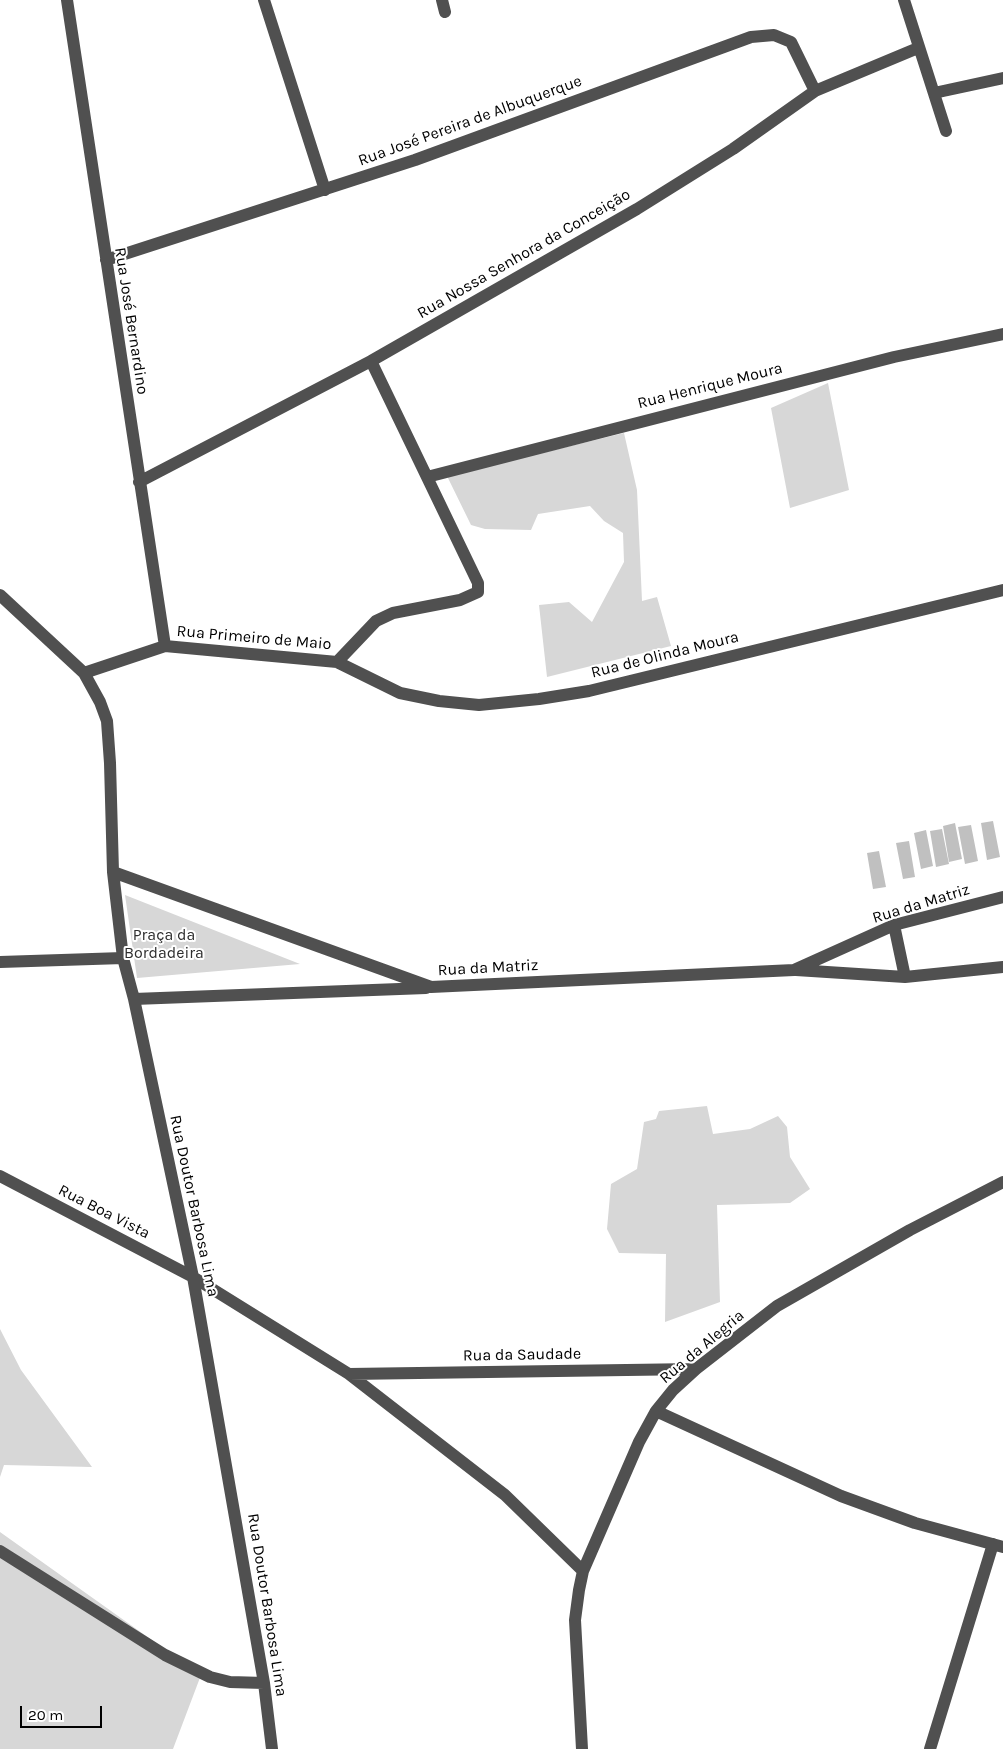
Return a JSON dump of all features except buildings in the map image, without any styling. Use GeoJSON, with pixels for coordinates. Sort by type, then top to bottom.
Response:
{"type":"FeatureCollection","features":[{"type":"Feature","properties":{"kind":"street","name":"Rua José Bernardino"},"geometry":{"type":"LineString","coordinates":[[67,0],[165,646]]}},
{"type":"Feature","properties":{"kind":"street"},"geometry":{"type":"LineString","coordinates":[[264,0],[326,190]]}},
{"type":"Feature","properties":{"kind":"street"},"geometry":{"type":"LineString","coordinates":[[904,0],[946,131]]}},
{"type":"Feature","properties":{"kind":"street","name":"Rua José Pereira de Albuquerque"},"geometry":{"type":"LineString","coordinates":[[106,260],[326,190],[751,37],[774,34],[792,42],[815,91]]}},
{"type":"Feature","properties":{"kind":"street","name":"Rua Nossa Senhora da Conceição"},"geometry":{"type":"LineString","coordinates":[[139,482],[371,360],[637,209],[733,149],[815,91],[918,48]]}},
{"type":"Feature","properties":{"kind":"street"},"geometry":{"type":"LineString","coordinates":[[934,93],[1003,78]]}},
{"type":"Feature","properties":{"kind":"street","name":"Rua Henrique Moura"},"geometry":{"type":"LineString","coordinates":[[427,476],[894,357],[1003,334]]}},
{"type":"Feature","properties":{"kind":"street"},"geometry":{"type":"LineString","coordinates":[[371,360],[427,476]]}},
{"type":"Feature","properties":{"kind":"street","name":"Rua Primeiro de Maio"},"geometry":{"type":"LineString","coordinates":[[84,673],[165,646],[337,662],[376,621],[393,613],[471,596],[478,592],[478,583],[427,476]]}},
{"type":"Feature","properties":{"kind":"street","name":"Rua de Olinda Moura"},"geometry":{"type":"LineString","coordinates":[[337,662],[387,688],[430,699],[479,704],[539,699],[599,688],[1003,590]]}},
{"type":"Feature","properties":{"kind":"street"},"geometry":{"type":"LineString","coordinates":[[0,595],[84,673]]}},
{"type":"Feature","properties":{"kind":"street","name":"Rua Doutor Barbosa Lima"},"geometry":{"type":"LineString","coordinates":[[84,673],[100,702],[106,721],[110,763],[113,872],[123,958],[134,999],[193,1277],[264,1683],[272,1749]]}},
{"type":"Feature","properties":{"kind":"street","name":"Rua da Matriz"},"geometry":{"type":"LineString","coordinates":[[113,872],[431,987],[794,970],[905,977],[1003,968]]}},
{"type":"Feature","properties":{"kind":"street","name":"Rua da Matriz"},"geometry":{"type":"LineString","coordinates":[[794,970],[894,925],[1003,897]]}},
{"type":"Feature","properties":{"kind":"street"},"geometry":{"type":"LineString","coordinates":[[894,925],[905,977]]}},
{"type":"Feature","properties":{"kind":"street"},"geometry":{"type":"LineString","coordinates":[[0,962],[123,958]]}},
{"type":"Feature","properties":{"kind":"street"},"geometry":{"type":"LineString","coordinates":[[134,999],[431,987]]}},
{"type":"Feature","properties":{"kind":"street","name":"Rua Boa Vista"},"geometry":{"type":"LineString","coordinates":[[0,1176],[193,1277]]}},
{"type":"Feature","properties":{"kind":"street","name":"Rua da Alegria"},"geometry":{"type":"LineString","coordinates":[[582,1749],[575,1620],[584,1571],[639,1442],[656,1411],[673,1390],[696,1369],[777,1306],[910,1230],[1003,1182]]}},
{"type":"Feature","properties":{"kind":"street"},"geometry":{"type":"LineString","coordinates":[[193,1277],[349,1374],[505,1495],[584,1571]]}},
{"type":"Feature","properties":{"kind":"street","name":"Rua da Saudade"},"geometry":{"type":"LineString","coordinates":[[349,1374],[696,1369]]}},
{"type":"Feature","properties":{"kind":"street"},"geometry":{"type":"LineString","coordinates":[[656,1411],[841,1496],[916,1523],[998,1545],[930,1749]]}},
{"type":"Feature","properties":{"kind":"street"},"geometry":{"type":"LineString","coordinates":[[0,1552],[165,1655],[210,1677],[230,1682],[264,1683]]}},
{"type":"Feature","properties":{"kind":"green space"},"geometry":{"type":"Polygon","coordinates":[[[828,383],[849,490],[790,508],[771,408],[828,383]]]}},
{"type":"Feature","properties":{"kind":"green space"},"geometry":{"type":"Polygon","coordinates":[[[624,433],[637,490],[642,601],[657,597],[671,646],[547,677],[539,605],[569,602],[592,622],[624,562],[623,533],[604,521],[590,506],[538,514],[531,530],[485,529],[471,525],[447,476],[624,433]]]}},
{"type":"Feature","properties":{"kind":"green space","name":"Praça da Bordadeira"},"geometry":{"type":"Polygon","coordinates":[[[125,895],[300,964],[137,978],[125,895]]]}},
{"type":"Feature","properties":{"kind":"green space"},"geometry":{"type":"Polygon","coordinates":[[[707,1106],[713,1134],[750,1129],[778,1116],[787,1127],[790,1157],[810,1189],[790,1203],[717,1205],[720,1302],[665,1322],[666,1254],[619,1253],[607,1229],[611,1184],[637,1169],[644,1122],[656,1119],[659,1111],[707,1106]]]}},
{"type":"Feature","properties":{"kind":"green space"},"geometry":{"type":"Polygon","coordinates":[[[0,1329],[21,1370],[92,1467],[4,1465],[0,1477],[0,1329]]]}},
{"type":"Feature","properties":{"kind":"green space"},"geometry":{"type":"Polygon","coordinates":[[[0,1532],[201,1675],[173,1749],[0,1749],[0,1532]]]}}]}
